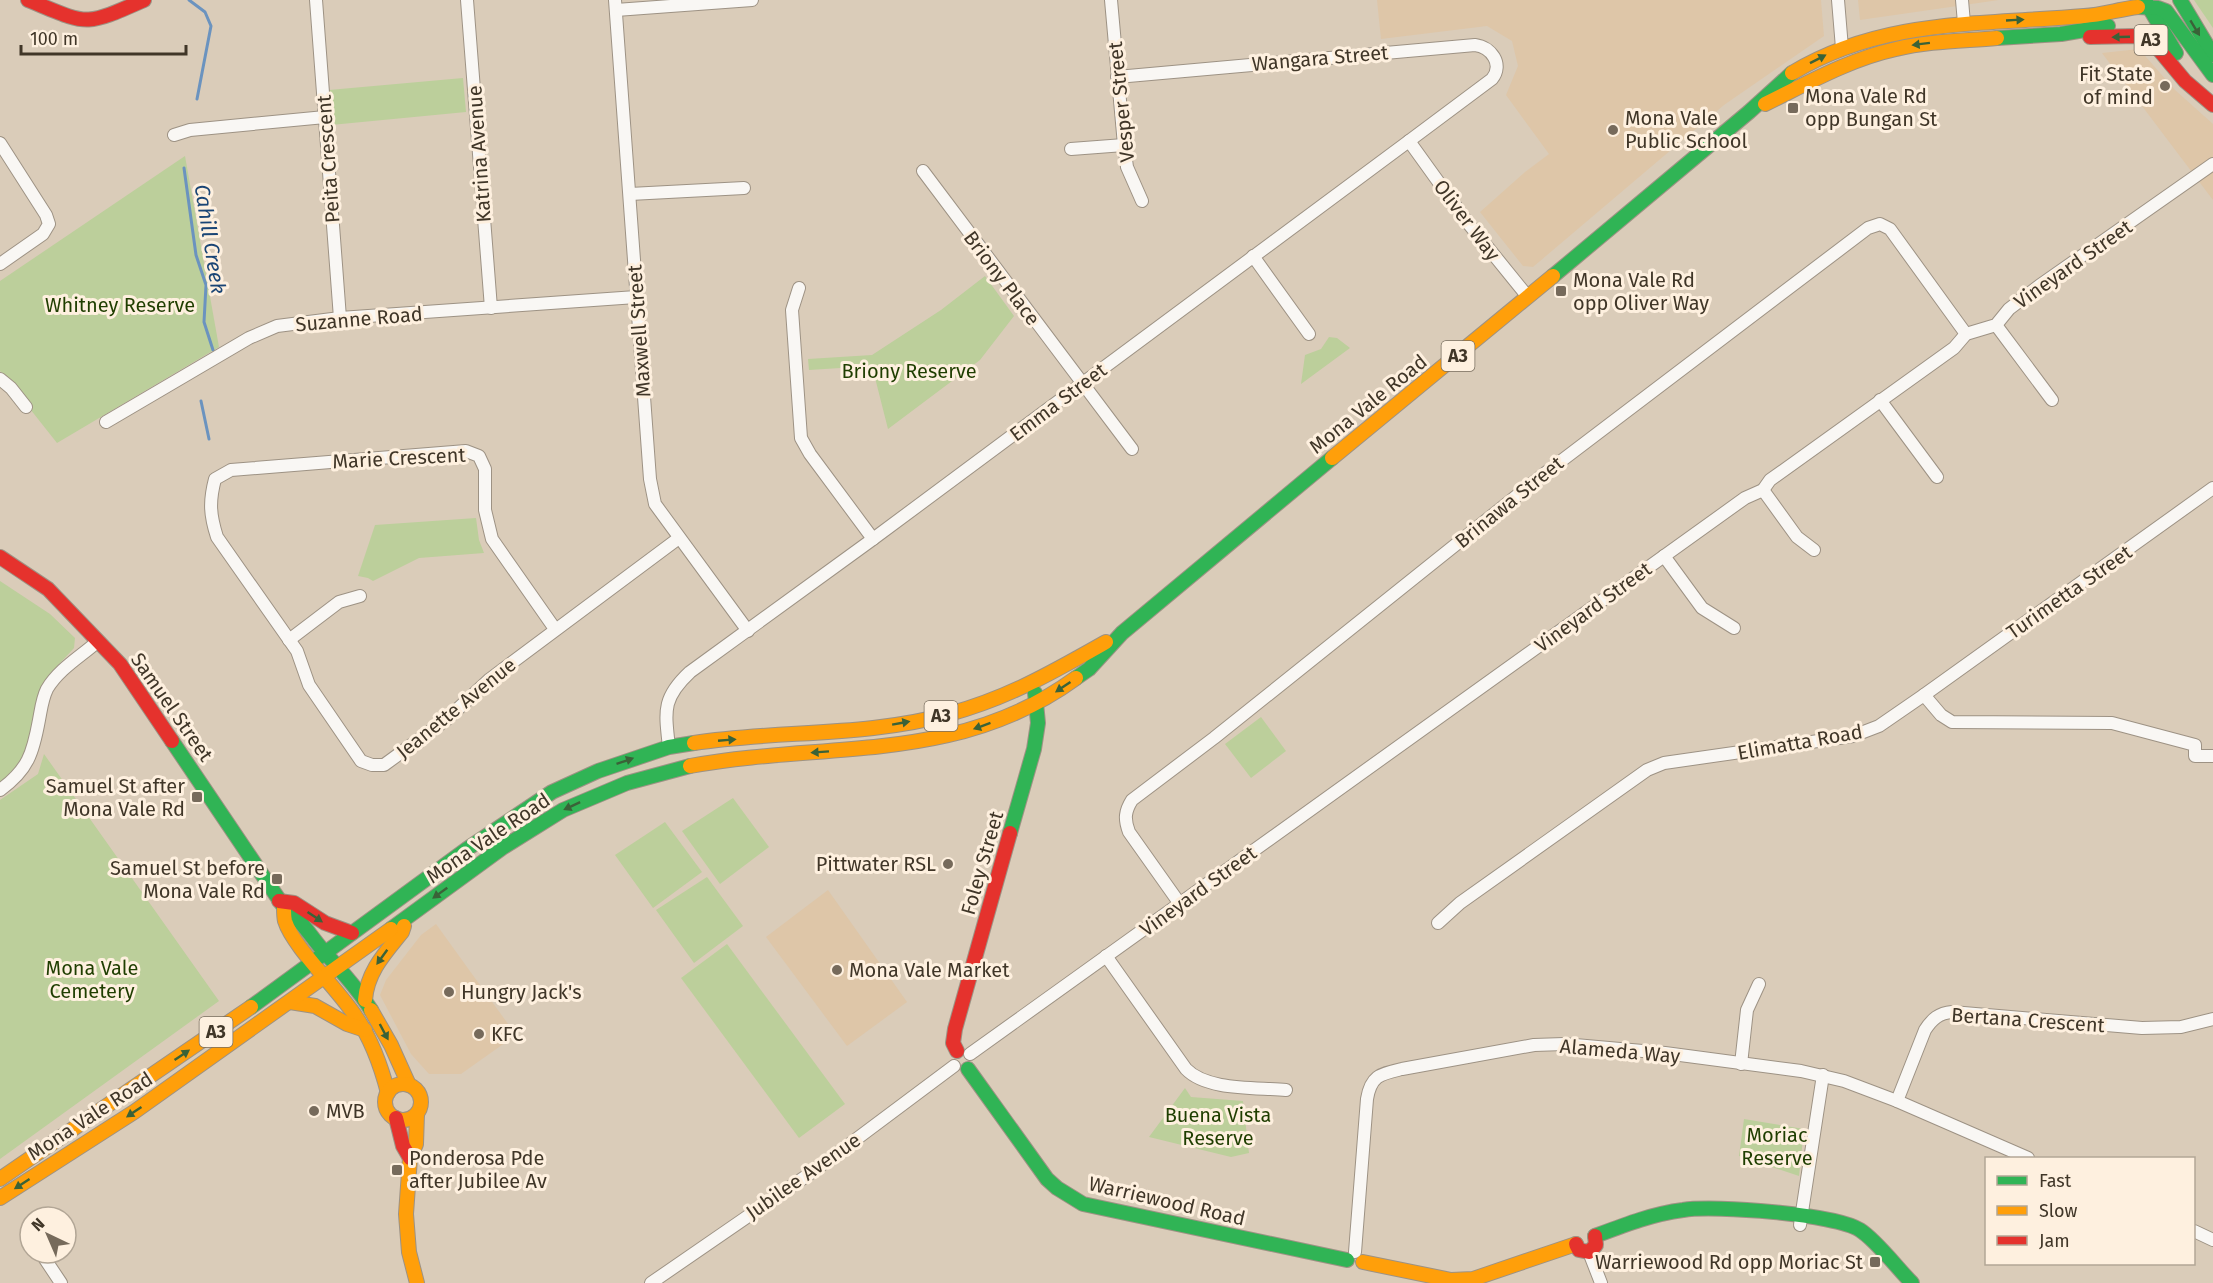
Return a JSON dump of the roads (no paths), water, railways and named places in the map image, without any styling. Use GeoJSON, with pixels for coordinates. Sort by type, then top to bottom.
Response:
{"type":"FeatureCollection","features":[{"type":"Feature","properties":{"kind":"main road"},"geometry":{"type":"LineString","coordinates":[[28,0],[58,13],[85,21],[106,17],[144,0]]}},
{"type":"Feature","properties":{"kind":"main road"},"geometry":{"type":"LineString","coordinates":[[2065,17],[2109,0]]}},
{"type":"Feature","properties":{"kind":"main road"},"geometry":{"type":"LineString","coordinates":[[2180,0],[2213,55]]}},
{"type":"Feature","properties":{"kind":"main road"},"geometry":{"type":"LineString","coordinates":[[2150,4],[2164,9],[2170,15],[2213,75]]}},
{"type":"Feature","properties":{"kind":"main road"},"geometry":{"type":"LineString","coordinates":[[2150,4],[2184,64],[2213,97]]}},
{"type":"Feature","properties":{"kind":"main road","name":"Mona Vale Road"},"geometry":{"type":"LineString","coordinates":[[1749,111],[1848,64],[1878,54],[1915,45],[2061,34],[2129,21],[2141,16],[2150,4]]}},
{"type":"Feature","properties":{"kind":"main road","name":"Mona Vale Road"},"geometry":{"type":"LineString","coordinates":[[0,1198],[134,1112],[522,834],[563,810],[603,792],[655,775],[707,764],[755,757],[878,748],[972,730],[1014,714],[1060,690],[1089,669],[1122,633],[1528,297],[1794,72],[1842,48],[1899,31],[1964,22],[2103,14],[2150,4]]}},
{"type":"Feature","properties":{"kind":"main road","name":"A3"},"geometry":{"type":"LineString","coordinates":[[2061,34],[2148,38],[2190,87],[2213,105]]}},
{"type":"Feature","properties":{"kind":"main road"},"geometry":{"type":"LineString","coordinates":[[1842,48],[1848,64]]}},
{"type":"Feature","properties":{"kind":"main road","name":"Samuel Street"},"geometry":{"type":"LineString","coordinates":[[0,557],[48,589],[128,673],[282,904],[294,913],[320,957]]}},
{"type":"Feature","properties":{"kind":"main road","name":"Mona Vale Road"},"geometry":{"type":"LineString","coordinates":[[0,1179],[224,1027],[467,849],[552,792],[598,771],[669,747],[701,742],[884,726],[946,715],[983,704],[1034,683],[1122,633]]}},
{"type":"Feature","properties":{"kind":"main road","name":"Foley Street"},"geometry":{"type":"LineString","coordinates":[[961,1067],[952,1058],[964,1053],[953,1042],[955,1029],[1034,749],[1038,723],[1034,683]]}},
{"type":"Feature","properties":{"kind":"main road"},"geometry":{"type":"LineString","coordinates":[[603,792],[624,776],[661,759],[669,747],[675,755],[690,756],[707,764]]}},
{"type":"Feature","properties":{"kind":"main road"},"geometry":{"type":"LineString","coordinates":[[282,904],[294,903],[325,923],[352,933]]}},
{"type":"Feature","properties":{"kind":"main road"},"geometry":{"type":"LineString","coordinates":[[365,1000],[364,987],[370,975],[402,932],[407,917]]}},
{"type":"Feature","properties":{"kind":"main road"},"geometry":{"type":"LineString","coordinates":[[320,957],[339,967],[365,1000],[386,1036],[409,1085]]}},
{"type":"Feature","properties":{"kind":"main road"},"geometry":{"type":"LineString","coordinates":[[320,957],[326,976],[365,1030],[379,1056],[388,1094],[386,1106],[396,1118],[403,1146],[410,1158]]}},
{"type":"Feature","properties":{"kind":"main road"},"geometry":{"type":"LineString","coordinates":[[290,1002],[308,1003],[322,1008],[350,1027],[365,1030]]}},
{"type":"Feature","properties":{"kind":"main road","name":"Warriewood Road"},"geometry":{"type":"LineString","coordinates":[[961,1067],[1047,1179],[1083,1204],[1355,1258],[1451,1280],[1473,1280],[1576,1244]]}},
{"type":"Feature","properties":{"kind":"main road"},"geometry":{"type":"LineString","coordinates":[[388,1094],[397,1085],[409,1085],[420,1097],[416,1144],[410,1158],[407,1238],[417,1283]]}},
{"type":"Feature","properties":{"kind":"main road"},"geometry":{"type":"LineString","coordinates":[[396,1118],[407,1119],[417,1114]]}},
{"type":"Feature","properties":{"kind":"main road"},"geometry":{"type":"LineString","coordinates":[[1595,1236],[1659,1214],[1686,1209],[1737,1209],[1801,1220],[1835,1220],[1851,1225],[1870,1237],[1883,1255],[1912,1283]]}},
{"type":"Feature","properties":{"kind":"main road"},"geometry":{"type":"LineString","coordinates":[[1584,1231],[1595,1236],[1596,1245],[1589,1252],[1582,1251],[1576,1244],[1576,1237],[1584,1231]]}},
{"type":"Feature","properties":{"kind":"street","name":"Peita Crescent"},"geometry":{"type":"LineString","coordinates":[[316,0],[340,318]]}},
{"type":"Feature","properties":{"kind":"street","name":"Katrina Avenue"},"geometry":{"type":"LineString","coordinates":[[467,0],[491,308]]}},
{"type":"Feature","properties":{"kind":"street"},"geometry":{"type":"LineString","coordinates":[[616,5],[752,0]]}},
{"type":"Feature","properties":{"kind":"street","name":"Vesper Street"},"geometry":{"type":"LineString","coordinates":[[1111,0],[1127,167],[1142,201]]}},
{"type":"Feature","properties":{"kind":"street"},"geometry":{"type":"LineString","coordinates":[[1838,0],[1842,48]]}},
{"type":"Feature","properties":{"kind":"street"},"geometry":{"type":"LineString","coordinates":[[1962,0],[1964,22]]}},
{"type":"Feature","properties":{"kind":"street","name":"Maxwell Street"},"geometry":{"type":"LineString","coordinates":[[616,5],[650,479],[655,504],[748,631]]}},
{"type":"Feature","properties":{"kind":"street","name":"Wangara Street"},"geometry":{"type":"LineString","coordinates":[[1117,77],[1475,45],[1482,46],[1492,54],[1497,67],[1492,79]]}},
{"type":"Feature","properties":{"kind":"street","name":"Emma Street"},"geometry":{"type":"LineString","coordinates":[[669,747],[666,712],[669,698],[676,685],[690,672],[873,539],[1492,79]]}},
{"type":"Feature","properties":{"kind":"street"},"geometry":{"type":"LineString","coordinates":[[174,135],[190,130],[325,117]]}},
{"type":"Feature","properties":{"kind":"street","name":"Oliver Way"},"geometry":{"type":"LineString","coordinates":[[1409,141],[1468,223],[1528,297]]}},
{"type":"Feature","properties":{"kind":"street"},"geometry":{"type":"LineString","coordinates":[[0,143],[46,215],[49,224],[43,234],[0,264]]}},
{"type":"Feature","properties":{"kind":"street"},"geometry":{"type":"LineString","coordinates":[[1071,148],[1124,145]]}},
{"type":"Feature","properties":{"kind":"street","name":"Vineyard Street"},"geometry":{"type":"LineString","coordinates":[[964,1053],[1106,957],[1744,498],[1763,490],[1770,480],[1956,347],[1966,334],[1996,325],[2009,309],[2039,286],[2213,164]]}},
{"type":"Feature","properties":{"kind":"street","name":"Briony Place"},"geometry":{"type":"LineString","coordinates":[[923,171],[1132,449]]}},
{"type":"Feature","properties":{"kind":"street"},"geometry":{"type":"LineString","coordinates":[[630,194],[744,188]]}},
{"type":"Feature","properties":{"kind":"street","name":"Brinawa Street"},"geometry":{"type":"LineString","coordinates":[[1180,904],[1129,831],[1125,821],[1126,809],[1132,800],[1214,738],[1544,474],[1868,228],[1880,224],[1890,230],[1966,334]]}},
{"type":"Feature","properties":{"kind":"street"},"geometry":{"type":"LineString","coordinates":[[1253,256],[1309,334]]}},
{"type":"Feature","properties":{"kind":"street"},"geometry":{"type":"LineString","coordinates":[[799,288],[792,310],[801,438],[810,454],[873,539]]}},
{"type":"Feature","properties":{"kind":"street","name":"Suzanne Road"},"geometry":{"type":"LineString","coordinates":[[106,422],[249,338],[277,326],[340,318],[636,297]]}},
{"type":"Feature","properties":{"kind":"street"},"geometry":{"type":"LineString","coordinates":[[1996,325],[2052,400]]}},
{"type":"Feature","properties":{"kind":"street"},"geometry":{"type":"LineString","coordinates":[[0,379],[11,388],[26,407]]}},
{"type":"Feature","properties":{"kind":"street"},"geometry":{"type":"LineString","coordinates":[[1880,400],[1936,477]]}},
{"type":"Feature","properties":{"kind":"street","name":"Marie Crescent"},"geometry":{"type":"LineString","coordinates":[[231,470],[466,451],[480,456],[485,469],[485,510],[492,539],[555,629]]}},
{"type":"Feature","properties":{"kind":"street","name":"Jeanette Avenue"},"geometry":{"type":"LineString","coordinates":[[231,470],[215,479],[210,499],[211,517],[217,537],[297,651],[309,685],[361,761],[372,765],[384,765],[447,719],[490,678],[680,538]]}},
{"type":"Feature","properties":{"kind":"street","name":"Turimetta Street"},"geometry":{"type":"LineString","coordinates":[[1924,694],[2213,488]]}},
{"type":"Feature","properties":{"kind":"street"},"geometry":{"type":"LineString","coordinates":[[1763,490],[1797,537],[1814,550]]}},
{"type":"Feature","properties":{"kind":"street"},"geometry":{"type":"LineString","coordinates":[[1664,556],[1702,608],[1734,628]]}},
{"type":"Feature","properties":{"kind":"street"},"geometry":{"type":"LineString","coordinates":[[289,640],[339,602],[360,596]]}},
{"type":"Feature","properties":{"kind":"street"},"geometry":{"type":"LineString","coordinates":[[0,790],[20,774],[29,761],[47,689],[63,670],[98,642]]}},
{"type":"Feature","properties":{"kind":"street"},"geometry":{"type":"LineString","coordinates":[[1924,694],[1941,715],[1952,722],[2112,723],[2195,745],[2194,756]]}},
{"type":"Feature","properties":{"kind":"street","name":"Elimatta Road"},"geometry":{"type":"LineString","coordinates":[[1438,923],[1448,912],[1478,889],[1647,770],[1664,763],[1853,736],[1879,726],[1924,694]]}},
{"type":"Feature","properties":{"kind":"street"},"geometry":{"type":"LineString","coordinates":[[2194,756],[2213,745]]}},
{"type":"Feature","properties":{"kind":"street"},"geometry":{"type":"LineString","coordinates":[[2194,756],[2213,756]]}},
{"type":"Feature","properties":{"kind":"street"},"geometry":{"type":"LineString","coordinates":[[1106,957],[1191,1074],[1213,1084],[1286,1090]]}},
{"type":"Feature","properties":{"kind":"street"},"geometry":{"type":"LineString","coordinates":[[1741,1064],[1747,1010],[1759,984]]}},
{"type":"Feature","properties":{"kind":"street","name":"Bertana Crescent"},"geometry":{"type":"LineString","coordinates":[[1896,1101],[1925,1030],[1940,1014],[1952,1012],[2142,1028],[2181,1027],[2213,1019]]}},
{"type":"Feature","properties":{"kind":"street","name":"Alameda Way"},"geometry":{"type":"LineString","coordinates":[[1355,1258],[1367,1099],[1374,1078],[1402,1069],[1546,1044],[1587,1045],[1823,1075],[1896,1101],[2026,1157]]}},
{"type":"Feature","properties":{"kind":"street","name":"Jubilee Avenue"},"geometry":{"type":"LineString","coordinates":[[651,1283],[961,1067]]}},
{"type":"Feature","properties":{"kind":"street"},"geometry":{"type":"LineString","coordinates":[[1801,1220],[1823,1075]]}},
{"type":"Feature","properties":{"kind":"street"},"geometry":{"type":"LineString","coordinates":[[2195,1232],[2213,1240]]}},
{"type":"Feature","properties":{"kind":"street"},"geometry":{"type":"LineString","coordinates":[[1589,1252],[1601,1283]]}},
{"type":"Feature","properties":{"kind":"street"},"geometry":{"type":"LineString","coordinates":[[49,1265],[61,1283]]}},
{"type":"Feature","properties":{"kind":"waterway","name":"Cahill Creek"},"geometry":{"type":"LineString","coordinates":[[189,0],[205,12],[211,26],[197,99]]}},
{"type":"Feature","properties":{"kind":"waterway","name":"Cahill Creek"},"geometry":{"type":"LineString","coordinates":[[184,168],[196,255],[206,285],[204,322],[213,350]]}},
{"type":"Feature","properties":{"kind":"waterway","name":"Cahill Creek"},"geometry":{"type":"LineString","coordinates":[[201,401],[209,439]]}},
{"type":"Feature","properties":{"kind":"place","name":"Fit State of mind"},"geometry":{"type":"Point","coordinates":[2165,86]}},
{"type":"Feature","properties":{"kind":"place","name":"Mona Vale Rd opp Bungan St"},"geometry":{"type":"Point","coordinates":[1793,108]}},
{"type":"Feature","properties":{"kind":"place","name":"Mona Vale Public School"},"geometry":{"type":"Point","coordinates":[1613,130]}},
{"type":"Feature","properties":{"kind":"place","name":"Mona Vale Rd opp Oliver Way"},"geometry":{"type":"Point","coordinates":[1561,291]}},
{"type":"Feature","properties":{"kind":"place","name":"Samuel St after Mona Vale Rd"},"geometry":{"type":"Point","coordinates":[197,797]}},
{"type":"Feature","properties":{"kind":"place","name":"Pittwater RSL"},"geometry":{"type":"Point","coordinates":[948,864]}},
{"type":"Feature","properties":{"kind":"place","name":"Samuel St before Mona Vale Rd"},"geometry":{"type":"Point","coordinates":[277,879]}},
{"type":"Feature","properties":{"kind":"place","name":"Mona Vale Market"},"geometry":{"type":"Point","coordinates":[837,970]}},
{"type":"Feature","properties":{"kind":"place","name":"Hungry Jack's"},"geometry":{"type":"Point","coordinates":[449,992]}},
{"type":"Feature","properties":{"kind":"place","name":"KFC"},"geometry":{"type":"Point","coordinates":[479,1034]}},
{"type":"Feature","properties":{"kind":"place","name":"MVB"},"geometry":{"type":"Point","coordinates":[314,1111]}},
{"type":"Feature","properties":{"kind":"place","name":"Ponderosa Pde after Jubilee Av"},"geometry":{"type":"Point","coordinates":[397,1170]}},
{"type":"Feature","properties":{"kind":"place","name":"Warriewood Rd opp Moriac St"},"geometry":{"type":"Point","coordinates":[1875,1262]}},
{"type":"Feature","properties":{"kind":"park label","name":"Whitney Reserve"},"geometry":{"type":"Point","coordinates":[120,305]}},
{"type":"Feature","properties":{"kind":"park label","name":"Briony Reserve"},"geometry":{"type":"Point","coordinates":[909,371]}},
{"type":"Feature","properties":{"kind":"park label","name":"Mona Vale Cemetery"},"geometry":{"type":"Point","coordinates":[92,980]}},
{"type":"Feature","properties":{"kind":"park label","name":"Buena Vista Reserve"},"geometry":{"type":"Point","coordinates":[1218,1126]}},
{"type":"Feature","properties":{"kind":"park label","name":"Moriac Reserve"},"geometry":{"type":"Point","coordinates":[1777,1146]}}]}
